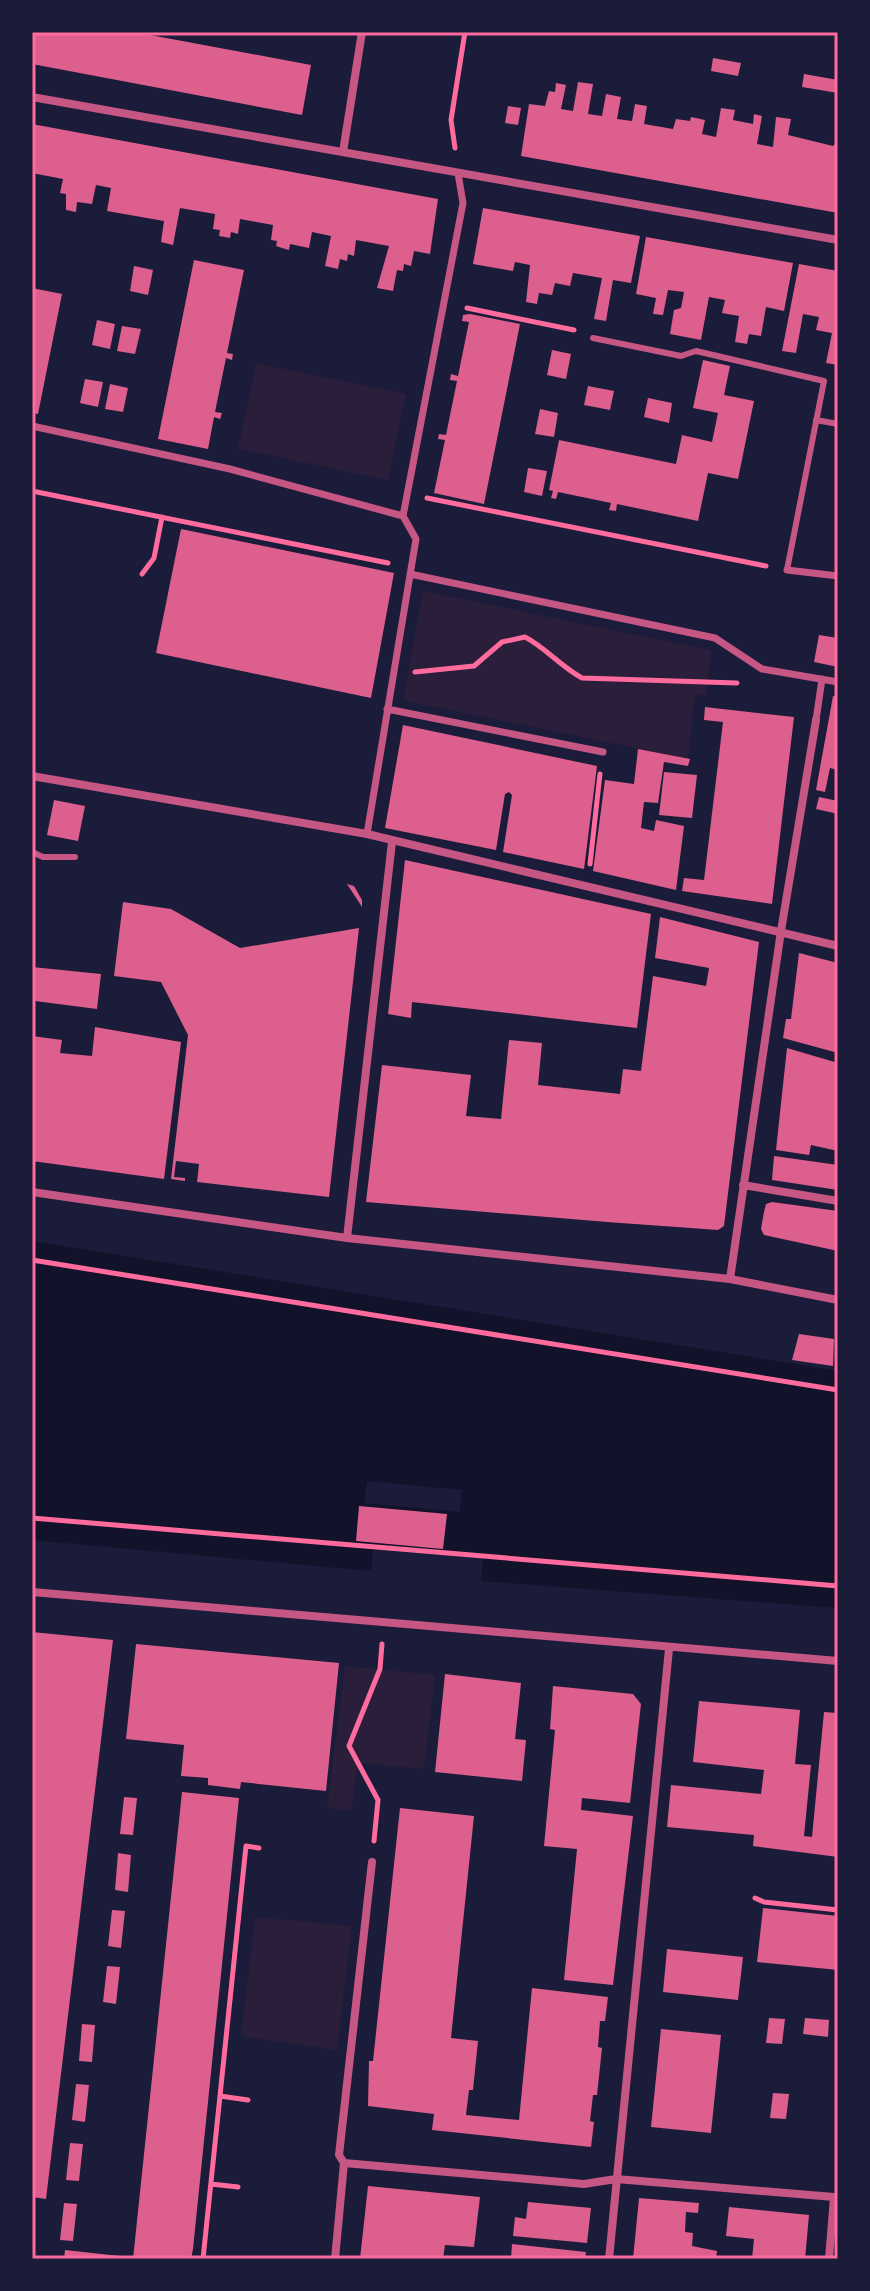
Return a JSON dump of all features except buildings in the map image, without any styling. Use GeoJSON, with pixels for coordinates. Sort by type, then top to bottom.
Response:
{"type":"FeatureCollection","features":[{"type":"Feature","properties":{"kind":"street"},"geometry":{"type":"LineString","coordinates":[[343,152],[362,32]]}},
{"type":"Feature","properties":{"kind":"street"},"geometry":{"type":"LineString","coordinates":[[32,97],[838,240]]}},
{"type":"Feature","properties":{"kind":"street"},"geometry":{"type":"LineString","coordinates":[[367,834],[416,539],[403,516],[463,203],[458,173]]}},
{"type":"Feature","properties":{"kind":"street"},"geometry":{"type":"LineString","coordinates":[[32,426],[230,469],[403,516]]}},
{"type":"Feature","properties":{"kind":"street"},"geometry":{"type":"LineString","coordinates":[[787,570],[838,576]]}},
{"type":"Feature","properties":{"kind":"street"},"geometry":{"type":"LineString","coordinates":[[411,571],[715,638],[762,669],[838,682]]}},
{"type":"Feature","properties":{"kind":"street"},"geometry":{"type":"LineString","coordinates":[[730,1279],[822,679]]}},
{"type":"Feature","properties":{"kind":"street"},"geometry":{"type":"LineString","coordinates":[[387,709],[603,752]]}},
{"type":"Feature","properties":{"kind":"street"},"geometry":{"type":"LineString","coordinates":[[32,776],[367,834],[838,946]]}},
{"type":"Feature","properties":{"kind":"street"},"geometry":{"type":"LineString","coordinates":[[347,1238],[392,842]]}},
{"type":"Feature","properties":{"kind":"street"},"geometry":{"type":"LineString","coordinates":[[743,1185],[838,1201]]}},
{"type":"Feature","properties":{"kind":"street"},"geometry":{"type":"LineString","coordinates":[[32,1192],[347,1238],[730,1279],[838,1300]]}},
{"type":"Feature","properties":{"kind":"street"},"geometry":{"type":"LineString","coordinates":[[32,1592],[384,1625],[838,1661]]}},
{"type":"Feature","properties":{"kind":"street"},"geometry":{"type":"LineString","coordinates":[[609,2259],[669,1649]]}},
{"type":"Feature","properties":{"kind":"street"},"geometry":{"type":"LineString","coordinates":[[335,2259],[344,2163],[339,2155],[372,1862]]}},
{"type":"Feature","properties":{"kind":"street"},"geometry":{"type":"LineString","coordinates":[[344,2163],[584,2184],[616,2179],[834,2197],[829,2259]]}},
{"type":"Feature","properties":{"kind":"lane"},"geometry":{"type":"LineString","coordinates":[[593,338],[681,356],[696,351],[824,381],[787,570]]}},
{"type":"Feature","properties":{"kind":"lane"},"geometry":{"type":"LineString","coordinates":[[816,420],[838,424]]}},
{"type":"Feature","properties":{"kind":"lane"},"geometry":{"type":"LineString","coordinates":[[32,852],[43,857],[75,857]]}},
{"type":"Feature","properties":{"kind":"path"},"geometry":{"type":"LineString","coordinates":[[458,173],[451,120],[465,32]]}},
{"type":"Feature","properties":{"kind":"path"},"geometry":{"type":"LineString","coordinates":[[446,304],[576,330],[593,338]]}},
{"type":"Feature","properties":{"kind":"path"},"geometry":{"type":"LineString","coordinates":[[32,491],[411,571]]}},
{"type":"Feature","properties":{"kind":"path"},"geometry":{"type":"LineString","coordinates":[[408,494],[787,570]]}},
{"type":"Feature","properties":{"kind":"path"},"geometry":{"type":"LineString","coordinates":[[142,574],[154,558],[162,517]]}},
{"type":"Feature","properties":{"kind":"path"},"geometry":{"type":"LineString","coordinates":[[394,673],[474,666],[502,642],[525,637],[549,650],[564,668],[582,678],[738,683],[762,669]]}},
{"type":"Feature","properties":{"kind":"path"},"geometry":{"type":"LineString","coordinates":[[587,885],[603,752]]}},
{"type":"Feature","properties":{"kind":"path"},"geometry":{"type":"LineString","coordinates":[[32,1260],[838,1390]]}},
{"type":"Feature","properties":{"kind":"path"},"geometry":{"type":"LineString","coordinates":[[32,1518],[838,1586]]}},
{"type":"Feature","properties":{"kind":"path"},"geometry":{"type":"LineString","coordinates":[[372,1862],[378,1800],[349,1746],[380,1669],[384,1625]]}},
{"type":"Feature","properties":{"kind":"path"},"geometry":{"type":"LineString","coordinates":[[203,2259],[246,1846],[259,1848]]}},
{"type":"Feature","properties":{"kind":"path"},"geometry":{"type":"LineString","coordinates":[[755,1898],[764,1902],[838,1910]]}},
{"type":"Feature","properties":{"kind":"path"},"geometry":{"type":"LineString","coordinates":[[220,2096],[248,2100]]}},
{"type":"Feature","properties":{"kind":"path"},"geometry":{"type":"LineString","coordinates":[[211,2184],[238,2187]]}},
{"type":"Feature","properties":{"kind":"shaded area"},"geometry":{"type":"Polygon","coordinates":[[[256,363],[406,394],[388,480],[238,449],[256,363]]]}},
{"type":"Feature","properties":{"kind":"shaded area"},"geometry":{"type":"Polygon","coordinates":[[[423,591],[711,650],[707,695],[695,694],[688,759],[403,700],[423,591]]]}},
{"type":"Feature","properties":{"kind":"shaded area"},"geometry":{"type":"Polygon","coordinates":[[[32,1241],[838,1371],[838,1608],[481,1581],[32,1540],[32,1241]]]}},
{"type":"Feature","properties":{"kind":"shaded area"},"geometry":{"type":"Polygon","coordinates":[[[345,1666],[435,1675],[424,1769],[358,1763],[351,1811],[327,1808],[345,1666]]]}},
{"type":"Feature","properties":{"kind":"shaded area"},"geometry":{"type":"Polygon","coordinates":[[[255,1917],[352,1926],[337,2050],[241,2036],[255,1917]]]}},
{"type":"Feature","properties":{"kind":"pier"},"geometry":{"type":"Polygon","coordinates":[[[367,1481],[462,1490],[460,1512],[364,1503],[367,1481]]]}},
{"type":"Feature","properties":{"kind":"pier"},"geometry":{"type":"Polygon","coordinates":[[[373,1548],[483,1558],[481,1581],[371,1571],[373,1548]]]}}]}
